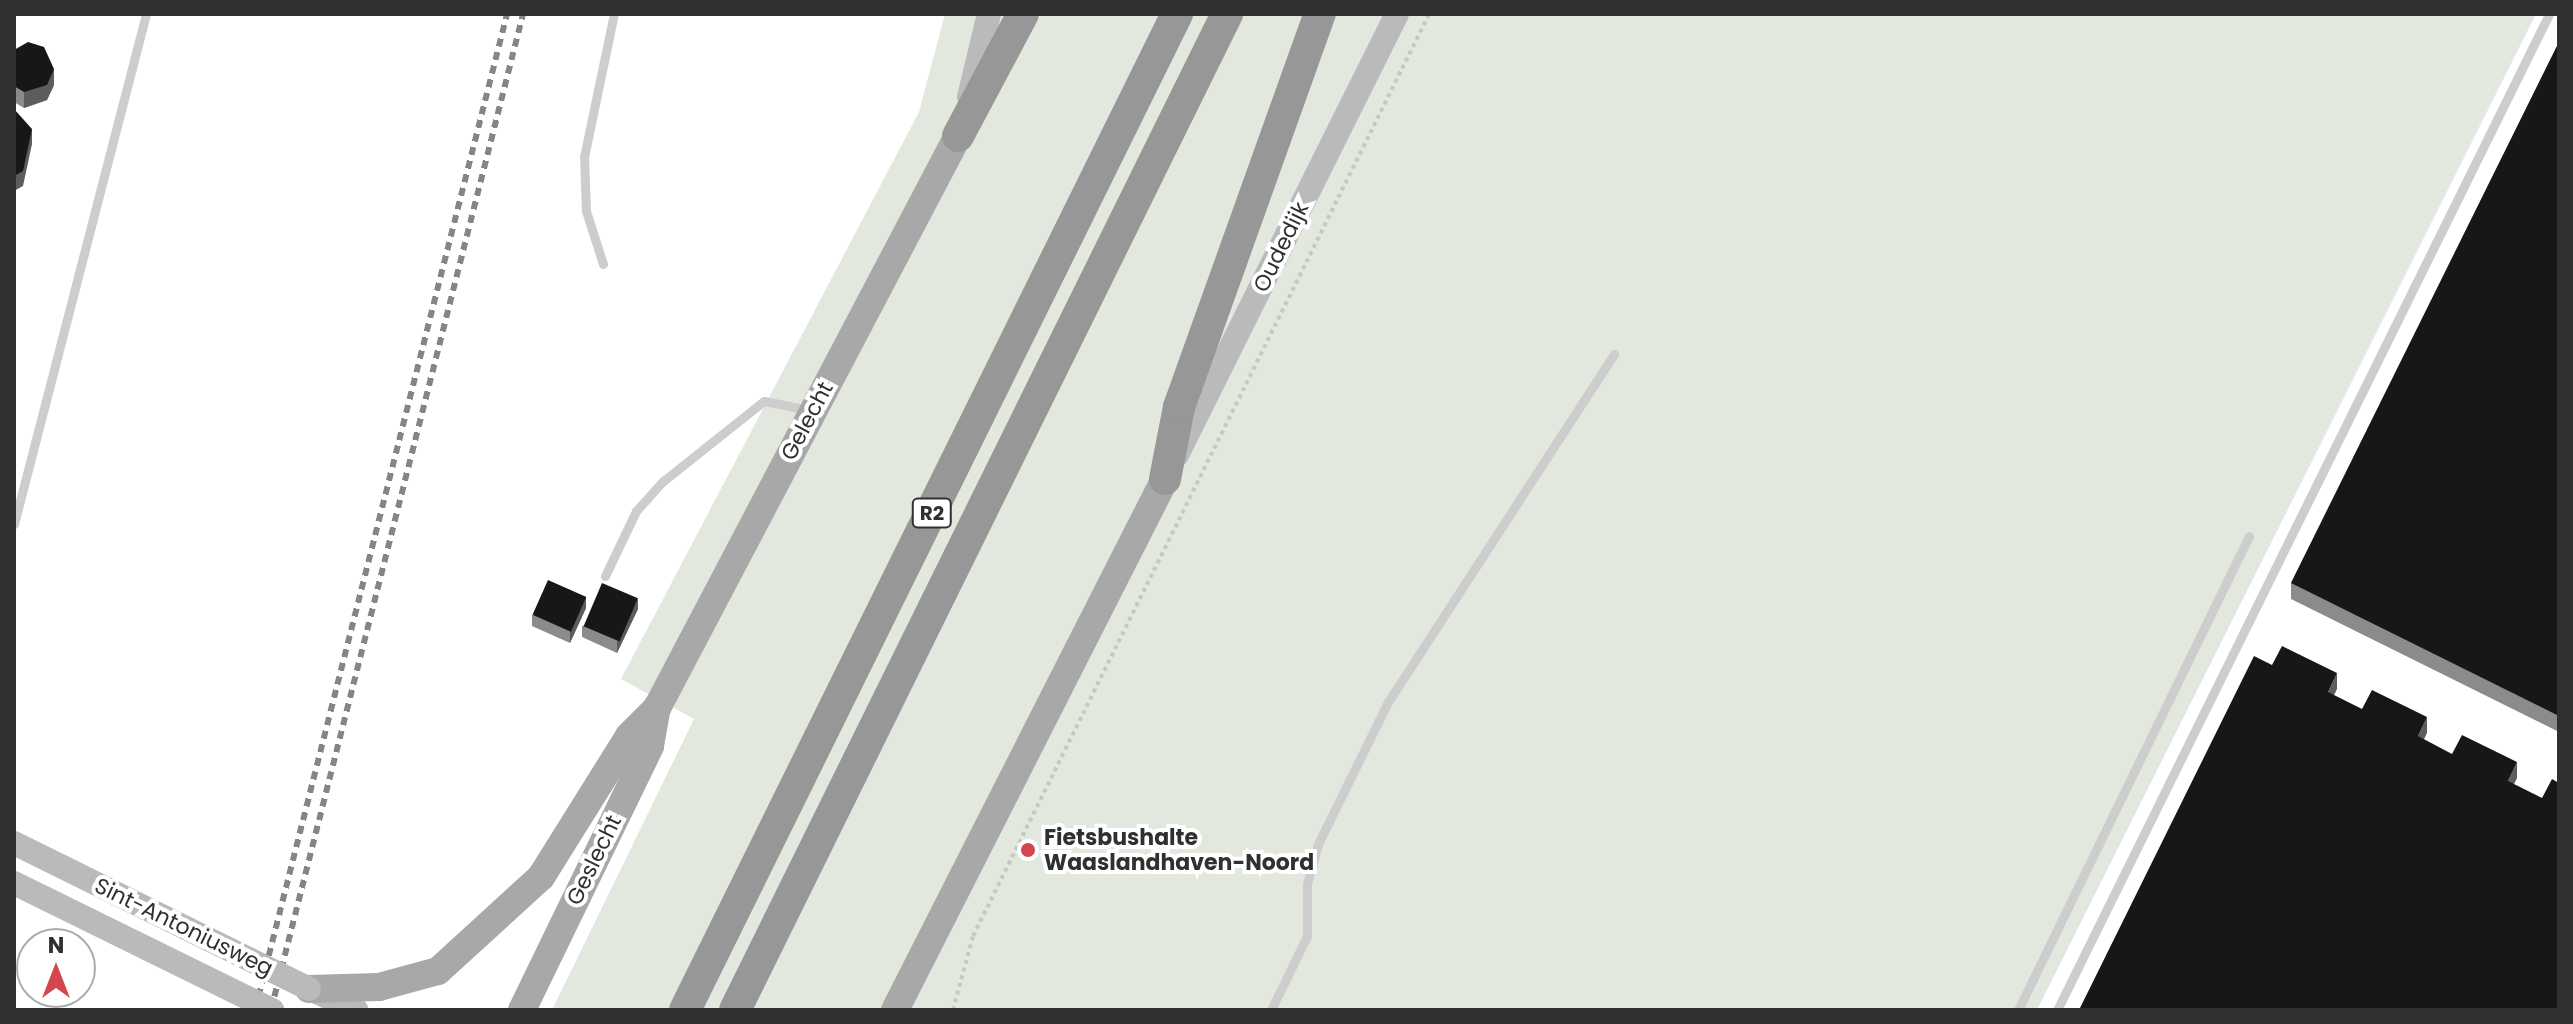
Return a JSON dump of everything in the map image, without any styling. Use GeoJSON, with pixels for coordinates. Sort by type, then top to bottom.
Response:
{"type":"FeatureCollection","features":[{"type":"Feature","properties":{"kind":"highway"},"geometry":{"type":"LineString","coordinates":[[958,136],[1023,14]]}},
{"type":"Feature","properties":{"kind":"highway","name":"R2"},"geometry":{"type":"LineString","coordinates":[[685,1010],[1177,14]]}},
{"type":"Feature","properties":{"kind":"highway","name":"R2"},"geometry":{"type":"LineString","coordinates":[[735,1010],[1227,14]]}},
{"type":"Feature","properties":{"kind":"highway"},"geometry":{"type":"LineString","coordinates":[[1165,479],[1179,407],[1320,14]]}},
{"type":"Feature","properties":{"kind":"main road"},"geometry":{"type":"LineString","coordinates":[[958,136],[989,14]]}},
{"type":"Feature","properties":{"kind":"main road","name":"Oudedijk"},"geometry":{"type":"LineString","coordinates":[[1165,479],[1397,14]]}},
{"type":"Feature","properties":{"kind":"main road","name":"Gelecht"},"geometry":{"type":"LineString","coordinates":[[657,708],[958,136]]}},
{"type":"Feature","properties":{"kind":"main road"},"geometry":{"type":"LineString","coordinates":[[895,1010],[1165,479]]}},
{"type":"Feature","properties":{"kind":"main road"},"geometry":{"type":"LineString","coordinates":[[309,989],[408,981],[466,951],[541,877],[629,736],[657,708]]}},
{"type":"Feature","properties":{"kind":"main road","name":"Geslecht"},"geometry":{"type":"LineString","coordinates":[[522,1010],[650,746],[657,708]]}},
{"type":"Feature","properties":{"kind":"main road","name":"Sint-Antoniusweg"},"geometry":{"type":"LineString","coordinates":[[14,843],[356,1010]]}},
{"type":"Feature","properties":{"kind":"main road","name":"Sint-Antoniusweg"},"geometry":{"type":"LineString","coordinates":[[14,883],[267,1008]]}},
{"type":"Feature","properties":{"kind":"lane"},"geometry":{"type":"LineString","coordinates":[[14,524],[146,14]]}},
{"type":"Feature","properties":{"kind":"lane"},"geometry":{"type":"LineString","coordinates":[[603,264],[586,211],[584,157],[614,14]]}},
{"type":"Feature","properties":{"kind":"lane"},"geometry":{"type":"LineString","coordinates":[[2057,1010],[2549,14]]}},
{"type":"Feature","properties":{"kind":"lane"},"geometry":{"type":"LineString","coordinates":[[1271,1010],[1307,936],[1310,864],[1388,702],[1614,354]]}},
{"type":"Feature","properties":{"kind":"lane"},"geometry":{"type":"LineString","coordinates":[[605,576],[648,494],[707,446],[764,401],[813,411]]}},
{"type":"Feature","properties":{"kind":"lane"},"geometry":{"type":"LineString","coordinates":[[2018,1010],[2249,536]]}},
{"type":"Feature","properties":{"kind":"path"},"geometry":{"type":"LineString","coordinates":[[953,1010],[973,936],[1429,14]]}},
{"type":"Feature","properties":{"kind":"shaded area"},"geometry":{"type":"Polygon","coordinates":[[[945,14],[2536,14],[2037,1010],[552,1010],[694,719],[621,679],[919,112],[945,14]]]}},
{"type":"Feature","properties":{"kind":"building"},"geometry":{"type":"Polygon","coordinates":[[[28,42],[44,47],[54,69],[47,85],[24,92],[14,86],[14,50],[28,42]]]}},
{"type":"Feature","properties":{"kind":"building"},"geometry":{"type":"Polygon","coordinates":[[[2559,42],[2559,716],[2291,583],[2559,42]]]}},
{"type":"Feature","properties":{"kind":"building"},"geometry":{"type":"Polygon","coordinates":[[[14,109],[32,129],[23,171],[14,176],[14,109]]]}},
{"type":"Feature","properties":{"kind":"building"},"geometry":{"type":"Polygon","coordinates":[[[548,580],[586,597],[571,632],[533,615],[548,580]]]}},
{"type":"Feature","properties":{"kind":"building"},"geometry":{"type":"Polygon","coordinates":[[[602,583],[638,598],[620,642],[584,626],[602,583]]]}},
{"type":"Feature","properties":{"kind":"building"},"geometry":{"type":"Polygon","coordinates":[[[2282,646],[2337,673],[2328,692],[2362,709],[2372,690],[2427,717],[2418,736],[2452,754],[2462,735],[2517,762],[2508,781],[2542,798],[2552,779],[2559,783],[2559,1010],[2079,1010],[2254,656],[2272,665],[2282,646]]]}},
{"type":"Feature","properties":{"kind":"railway"},"geometry":{"type":"LineString","coordinates":[[255,1010],[507,14]]}},
{"type":"Feature","properties":{"kind":"railway"},"geometry":{"type":"LineString","coordinates":[[271,1010],[523,14]]}},
{"type":"Feature","properties":{"kind":"place","name":"Fietsbushalte Waaslandhaven-Noord"},"geometry":{"type":"Point","coordinates":[1028,850]}}]}
